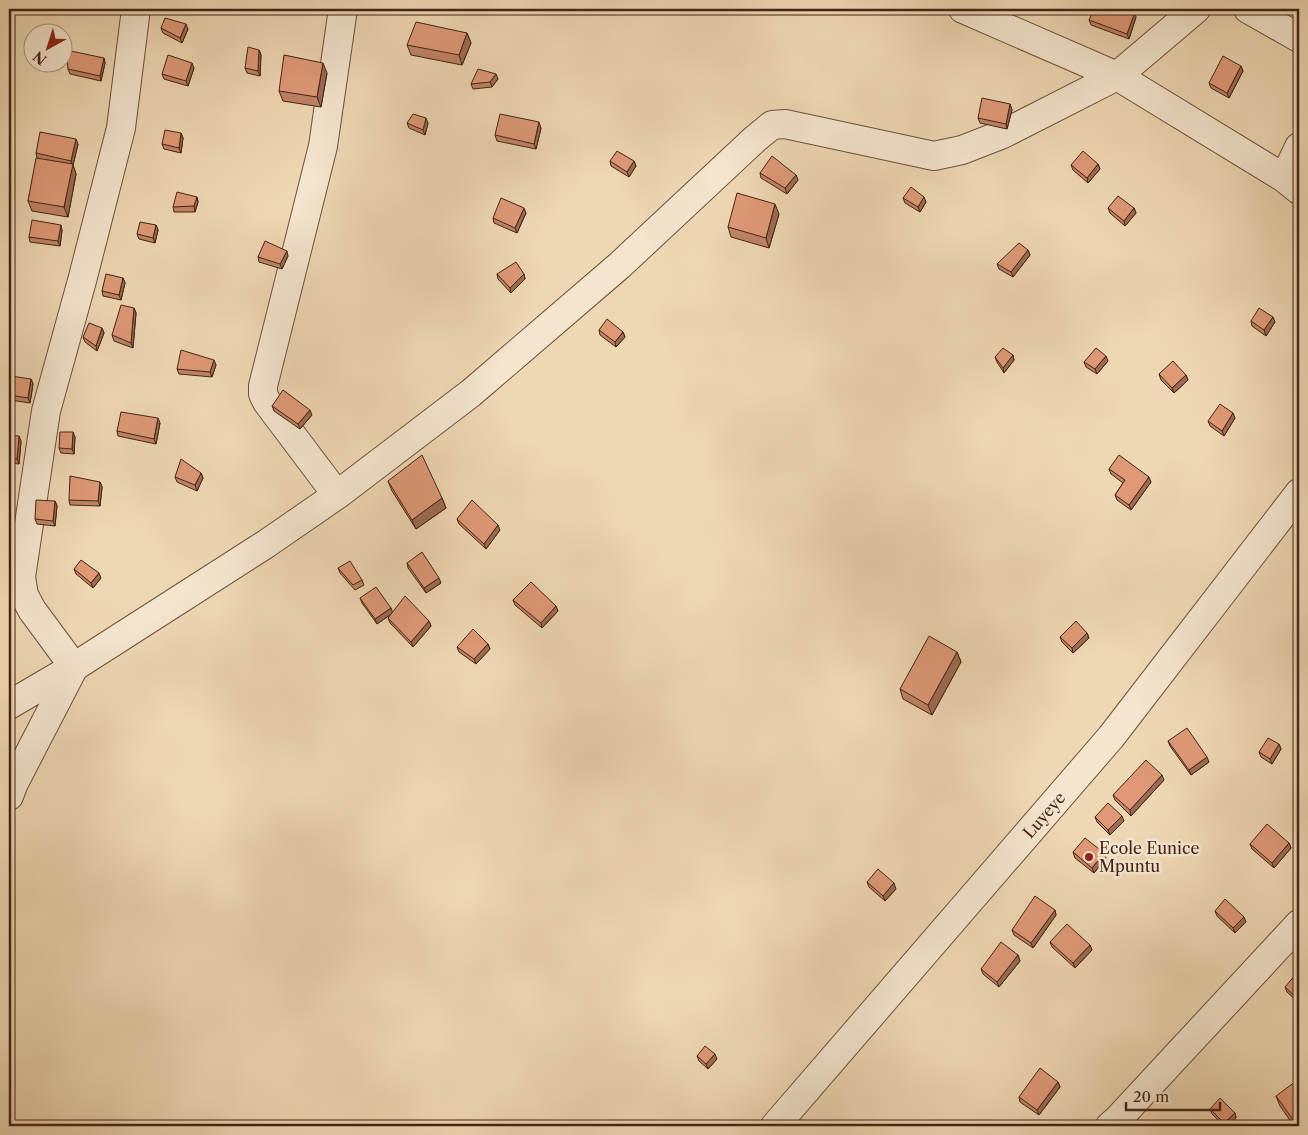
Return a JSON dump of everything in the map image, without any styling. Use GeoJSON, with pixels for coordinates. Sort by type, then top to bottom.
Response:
{"type":"FeatureCollection","features":[{"type":"Feature","properties":{"kind":"street"},"geometry":{"type":"LineString","coordinates":[[74,667],[32,610],[24,595],[21,577],[46,410],[121,128],[136,9]]}},
{"type":"Feature","properties":{"kind":"street"},"geometry":{"type":"LineString","coordinates":[[337,495],[268,402],[263,394],[263,386],[323,146],[343,9]]}},
{"type":"Feature","properties":{"kind":"street"},"geometry":{"type":"LineString","coordinates":[[963,9],[1117,76],[1292,184],[1299,147]]}},
{"type":"Feature","properties":{"kind":"street"},"geometry":{"type":"LineString","coordinates":[[9,705],[74,667],[266,544],[337,495],[478,387],[620,265],[772,125],[786,124],[934,156],[962,150],[1003,134],[1117,76],[1196,9]]}},
{"type":"Feature","properties":{"kind":"street"},"geometry":{"type":"LineString","coordinates":[[1248,9],[1299,38]]}},
{"type":"Feature","properties":{"kind":"street","name":"Luyeye"},"geometry":{"type":"LineString","coordinates":[[774,1126],[1111,737],[1299,492]]}},
{"type":"Feature","properties":{"kind":"street"},"geometry":{"type":"LineString","coordinates":[[9,796],[74,667]]}},
{"type":"Feature","properties":{"kind":"street"},"geometry":{"type":"LineString","coordinates":[[1110,1126],[1299,924]]}},
{"type":"Feature","properties":{"kind":"building"},"geometry":{"type":"Polygon","coordinates":[[[1094,9],[1124,9],[1135,12],[1127,34],[1089,20],[1094,9]]]}},
{"type":"Feature","properties":{"kind":"building"},"geometry":{"type":"Polygon","coordinates":[[[165,18],[186,24],[180,38],[161,28],[165,18]]]}},
{"type":"Feature","properties":{"kind":"building"},"geometry":{"type":"Polygon","coordinates":[[[416,22],[467,33],[459,55],[407,45],[416,22]]]}},
{"type":"Feature","properties":{"kind":"building"},"geometry":{"type":"Polygon","coordinates":[[[248,47],[259,50],[258,71],[245,68],[248,47]]]}},
{"type":"Feature","properties":{"kind":"building"},"geometry":{"type":"Polygon","coordinates":[[[72,51],[104,58],[100,76],[72,70],[72,51]]]}},
{"type":"Feature","properties":{"kind":"building"},"geometry":{"type":"Polygon","coordinates":[[[168,55],[192,63],[186,81],[162,74],[168,55]]]}},
{"type":"Feature","properties":{"kind":"building"},"geometry":{"type":"Polygon","coordinates":[[[284,55],[323,63],[317,97],[279,91],[284,55]]]}},
{"type":"Feature","properties":{"kind":"building"},"geometry":{"type":"Polygon","coordinates":[[[1223,56],[1241,66],[1227,93],[1209,83],[1223,56]]]}},
{"type":"Feature","properties":{"kind":"building"},"geometry":{"type":"Polygon","coordinates":[[[478,69],[496,74],[490,82],[471,84],[478,69]]]}},
{"type":"Feature","properties":{"kind":"building"},"geometry":{"type":"Polygon","coordinates":[[[982,98],[1010,104],[1006,124],[978,118],[982,98]]]}},
{"type":"Feature","properties":{"kind":"building"},"geometry":{"type":"Polygon","coordinates":[[[413,114],[426,118],[423,130],[407,123],[413,114]]]}},
{"type":"Feature","properties":{"kind":"building"},"geometry":{"type":"Polygon","coordinates":[[[500,114],[539,122],[534,144],[495,135],[500,114]]]}},
{"type":"Feature","properties":{"kind":"building"},"geometry":{"type":"Polygon","coordinates":[[[165,130],[181,133],[179,148],[162,144],[165,130]]]}},
{"type":"Feature","properties":{"kind":"building"},"geometry":{"type":"Polygon","coordinates":[[[40,132],[76,139],[71,161],[36,153],[40,132]]]}},
{"type":"Feature","properties":{"kind":"building"},"geometry":{"type":"Polygon","coordinates":[[[617,151],[634,161],[627,172],[610,161],[617,151]]]}},
{"type":"Feature","properties":{"kind":"building"},"geometry":{"type":"Polygon","coordinates":[[[1083,151],[1098,164],[1087,178],[1071,165],[1083,151]]]}},
{"type":"Feature","properties":{"kind":"building"},"geometry":{"type":"Polygon","coordinates":[[[772,156],[796,175],[785,188],[760,173],[772,156]]]}},
{"type":"Feature","properties":{"kind":"building"},"geometry":{"type":"Polygon","coordinates":[[[36,158],[73,164],[64,207],[28,201],[36,158]]]}},
{"type":"Feature","properties":{"kind":"building"},"geometry":{"type":"Polygon","coordinates":[[[911,187],[924,197],[918,207],[903,198],[911,187]]]}},
{"type":"Feature","properties":{"kind":"building"},"geometry":{"type":"Polygon","coordinates":[[[177,192],[197,197],[194,206],[173,207],[177,192]]]}},
{"type":"Feature","properties":{"kind":"building"},"geometry":{"type":"Polygon","coordinates":[[[737,193],[775,204],[766,238],[728,227],[737,193]]]}},
{"type":"Feature","properties":{"kind":"building"},"geometry":{"type":"Polygon","coordinates":[[[1118,196],[1134,208],[1124,221],[1108,208],[1118,196]]]}},
{"type":"Feature","properties":{"kind":"building"},"geometry":{"type":"Polygon","coordinates":[[[501,198],[524,208],[515,228],[493,218],[501,198]]]}},
{"type":"Feature","properties":{"kind":"building"},"geometry":{"type":"Polygon","coordinates":[[[32,220],[61,225],[58,241],[29,237],[32,220]]]}},
{"type":"Feature","properties":{"kind":"building"},"geometry":{"type":"Polygon","coordinates":[[[140,222],[156,225],[153,238],[137,234],[140,222]]]}},
{"type":"Feature","properties":{"kind":"building"},"geometry":{"type":"Polygon","coordinates":[[[265,241],[287,251],[280,264],[258,257],[265,241]]]}},
{"type":"Feature","properties":{"kind":"building"},"geometry":{"type":"Polygon","coordinates":[[[1019,243],[1028,250],[1011,272],[997,264],[1019,243]]]}},
{"type":"Feature","properties":{"kind":"building"},"geometry":{"type":"Polygon","coordinates":[[[516,262],[524,274],[510,288],[497,274],[516,262]]]}},
{"type":"Feature","properties":{"kind":"building"},"geometry":{"type":"Polygon","coordinates":[[[106,274],[123,278],[119,295],[102,291],[106,274]]]}},
{"type":"Feature","properties":{"kind":"building"},"geometry":{"type":"Polygon","coordinates":[[[121,305],[134,308],[131,343],[112,335],[121,305]]]}},
{"type":"Feature","properties":{"kind":"building"},"geometry":{"type":"Polygon","coordinates":[[[1259,308],[1273,317],[1264,330],[1251,321],[1259,308]]]}},
{"type":"Feature","properties":{"kind":"building"},"geometry":{"type":"Polygon","coordinates":[[[607,319],[623,332],[615,342],[599,330],[607,319]]]}},
{"type":"Feature","properties":{"kind":"building"},"geometry":{"type":"Polygon","coordinates":[[[89,323],[102,328],[96,346],[83,337],[89,323]]]}},
{"type":"Feature","properties":{"kind":"building"},"geometry":{"type":"Polygon","coordinates":[[[1003,348],[1013,355],[1003,368],[995,357],[1003,348]]]}},
{"type":"Feature","properties":{"kind":"building"},"geometry":{"type":"Polygon","coordinates":[[[1096,348],[1106,356],[1095,369],[1084,362],[1096,348]]]}},
{"type":"Feature","properties":{"kind":"building"},"geometry":{"type":"Polygon","coordinates":[[[181,350],[214,360],[210,372],[177,369],[181,350]]]}},
{"type":"Feature","properties":{"kind":"building"},"geometry":{"type":"Polygon","coordinates":[[[1173,361],[1186,375],[1172,388],[1159,374],[1173,361]]]}},
{"type":"Feature","properties":{"kind":"building"},"geometry":{"type":"Polygon","coordinates":[[[11,376],[31,379],[28,398],[9,395],[11,376]]]}},
{"type":"Feature","properties":{"kind":"building"},"geometry":{"type":"Polygon","coordinates":[[[283,390],[310,410],[298,424],[272,406],[283,390]]]}},
{"type":"Feature","properties":{"kind":"building"},"geometry":{"type":"Polygon","coordinates":[[[1220,404],[1233,413],[1222,431],[1208,421],[1220,404]]]}},
{"type":"Feature","properties":{"kind":"building"},"geometry":{"type":"Polygon","coordinates":[[[121,412],[158,418],[154,439],[117,431],[121,412]]]}},
{"type":"Feature","properties":{"kind":"building"},"geometry":{"type":"Polygon","coordinates":[[[60,432],[73,432],[72,449],[59,448],[60,432]]]}},
{"type":"Feature","properties":{"kind":"building"},"geometry":{"type":"Polygon","coordinates":[[[9,435],[19,436],[17,459],[9,458],[9,435]]]}},
{"type":"Feature","properties":{"kind":"building"},"geometry":{"type":"Polygon","coordinates":[[[422,455],[442,498],[412,520],[388,481],[422,455]]]}},
{"type":"Feature","properties":{"kind":"building"},"geometry":{"type":"Polygon","coordinates":[[[1119,455],[1149,477],[1129,505],[1115,495],[1125,480],[1109,469],[1119,455]]]}},
{"type":"Feature","properties":{"kind":"building"},"geometry":{"type":"Polygon","coordinates":[[[181,459],[201,473],[195,485],[175,477],[181,459]]]}},
{"type":"Feature","properties":{"kind":"building"},"geometry":{"type":"Polygon","coordinates":[[[70,476],[100,482],[98,501],[69,500],[70,476]]]}},
{"type":"Feature","properties":{"kind":"building"},"geometry":{"type":"Polygon","coordinates":[[[36,500],[55,501],[53,521],[35,519],[36,500]]]}},
{"type":"Feature","properties":{"kind":"building"},"geometry":{"type":"Polygon","coordinates":[[[472,500],[498,525],[484,544],[457,519],[472,500]]]}},
{"type":"Feature","properties":{"kind":"building"},"geometry":{"type":"Polygon","coordinates":[[[422,552],[439,578],[424,588],[407,563],[422,552]]]}},
{"type":"Feature","properties":{"kind":"building"},"geometry":{"type":"Polygon","coordinates":[[[81,560],[99,573],[91,583],[74,569],[81,560]]]}},
{"type":"Feature","properties":{"kind":"building"},"geometry":{"type":"Polygon","coordinates":[[[350,561],[362,580],[353,585],[338,568],[350,561]]]}},
{"type":"Feature","properties":{"kind":"building"},"geometry":{"type":"Polygon","coordinates":[[[531,582],[556,606],[541,623],[513,600],[531,582]]]}},
{"type":"Feature","properties":{"kind":"building"},"geometry":{"type":"Polygon","coordinates":[[[376,587],[391,608],[375,619],[360,598],[376,587]]]}},
{"type":"Feature","properties":{"kind":"building"},"geometry":{"type":"Polygon","coordinates":[[[405,596],[429,621],[411,642],[388,618],[405,596]]]}},
{"type":"Feature","properties":{"kind":"building"},"geometry":{"type":"Polygon","coordinates":[[[1076,621],[1087,633],[1072,648],[1060,637],[1076,621]]]}},
{"type":"Feature","properties":{"kind":"building"},"geometry":{"type":"Polygon","coordinates":[[[473,629],[488,644],[474,659],[457,647],[473,629]]]}},
{"type":"Feature","properties":{"kind":"building"},"geometry":{"type":"Polygon","coordinates":[[[929,636],[957,652],[928,705],[900,689],[929,636]]]}},
{"type":"Feature","properties":{"kind":"building"},"geometry":{"type":"Polygon","coordinates":[[[1187,728],[1207,757],[1189,770],[1168,741],[1187,728]]]}},
{"type":"Feature","properties":{"kind":"building"},"geometry":{"type":"Polygon","coordinates":[[[1268,738],[1279,744],[1270,759],[1259,752],[1268,738]]]}},
{"type":"Feature","properties":{"kind":"building"},"geometry":{"type":"Polygon","coordinates":[[[1146,760],[1162,775],[1130,810],[1113,795],[1146,760]]]}},
{"type":"Feature","properties":{"kind":"building"},"geometry":{"type":"Polygon","coordinates":[[[1108,803],[1122,816],[1108,830],[1095,817],[1108,803]]]}},
{"type":"Feature","properties":{"kind":"building"},"geometry":{"type":"Polygon","coordinates":[[[1267,824],[1289,843],[1272,863],[1250,844],[1267,824]]]}},
{"type":"Feature","properties":{"kind":"building"},"geometry":{"type":"Polygon","coordinates":[[[1085,838],[1104,853],[1092,868],[1073,852],[1085,838]]]}},
{"type":"Feature","properties":{"kind":"building"},"geometry":{"type":"Polygon","coordinates":[[[878,869],[894,883],[883,896],[867,882],[878,869]]]}},
{"type":"Feature","properties":{"kind":"building"},"geometry":{"type":"Polygon","coordinates":[[[1035,896],[1055,910],[1031,943],[1012,930],[1035,896]]]}},
{"type":"Feature","properties":{"kind":"building"},"geometry":{"type":"Polygon","coordinates":[[[1225,899],[1244,917],[1233,928],[1215,911],[1225,899]]]}},
{"type":"Feature","properties":{"kind":"building"},"geometry":{"type":"Polygon","coordinates":[[[1067,924],[1090,945],[1073,963],[1050,942],[1067,924]]]}},
{"type":"Feature","properties":{"kind":"building"},"geometry":{"type":"Polygon","coordinates":[[[1001,942],[1018,955],[997,982],[981,969],[1001,942]]]}},
{"type":"Feature","properties":{"kind":"building"},"geometry":{"type":"Polygon","coordinates":[[[1296,974],[1299,977],[1299,1000],[1285,987],[1296,974]]]}},
{"type":"Feature","properties":{"kind":"building"},"geometry":{"type":"Polygon","coordinates":[[[705,1046],[715,1054],[706,1064],[697,1056],[705,1046]]]}},
{"type":"Feature","properties":{"kind":"building"},"geometry":{"type":"Polygon","coordinates":[[[1040,1068],[1058,1082],[1037,1110],[1019,1097],[1040,1068]]]}},
{"type":"Feature","properties":{"kind":"building"},"geometry":{"type":"Polygon","coordinates":[[[1299,1079],[1299,1117],[1294,1121],[1276,1096],[1299,1079]]]}},
{"type":"Feature","properties":{"kind":"building"},"geometry":{"type":"Polygon","coordinates":[[[1220,1098],[1235,1113],[1224,1123],[1210,1109],[1220,1098]]]}},
{"type":"Feature","properties":{"kind":"place","name":"Ecole Eunice Mpuntu"},"geometry":{"type":"Point","coordinates":[1089,857]}}]}
